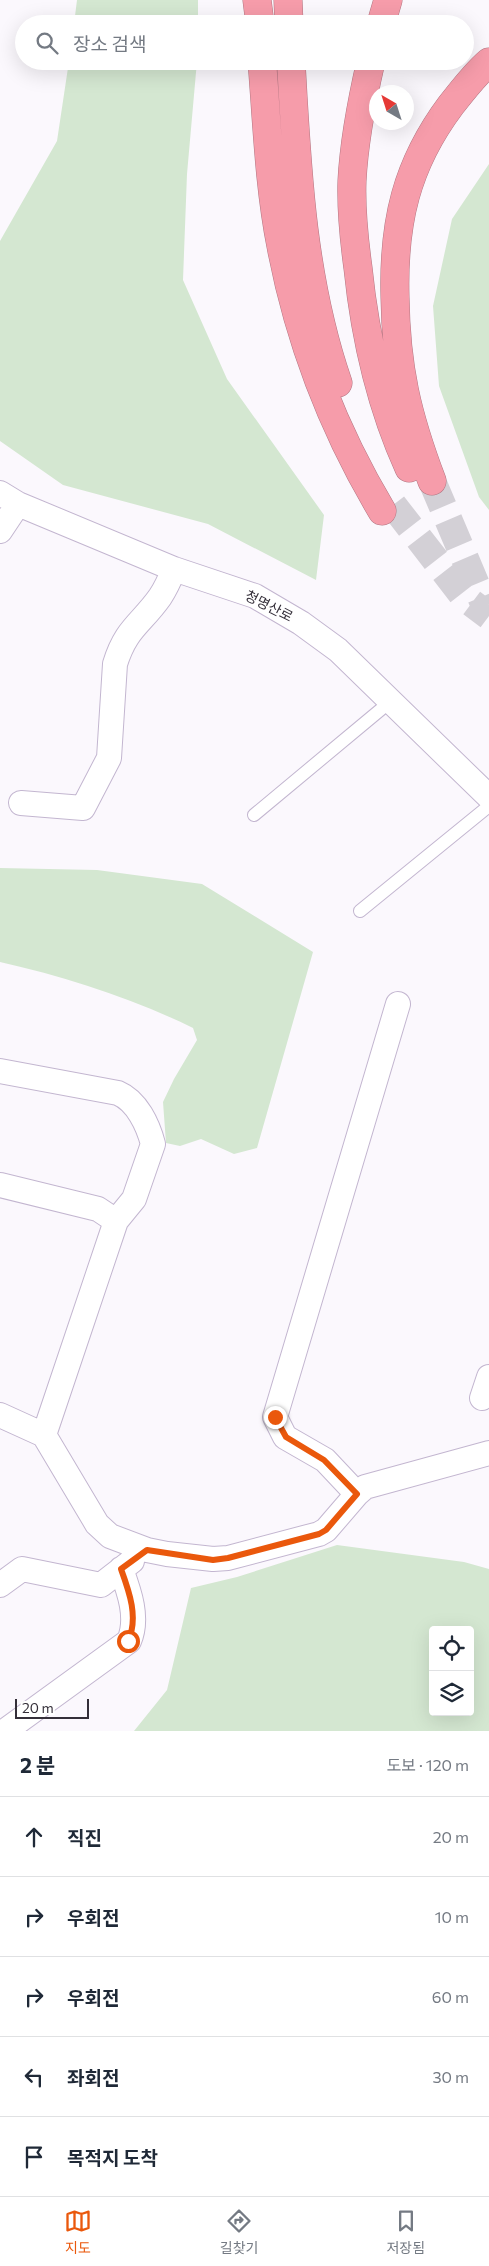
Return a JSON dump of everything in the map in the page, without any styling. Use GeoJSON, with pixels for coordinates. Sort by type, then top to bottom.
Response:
{"type":"FeatureCollection","features":[{"type":"Feature","properties":{"kind":"highway"},"geometry":{"type":"LineString","coordinates":[[257,0],[259,15]]}},
{"type":"Feature","properties":{"kind":"highway"},"geometry":{"type":"LineString","coordinates":[[288,0],[289,15]]}},
{"type":"Feature","properties":{"kind":"highway"},"geometry":{"type":"LineString","coordinates":[[384,15],[388,0]]}},
{"type":"Feature","properties":{"kind":"highway"},"geometry":{"type":"LineString","coordinates":[[369,70],[357,135],[352,181],[354,232],[362,300],[377,381],[388,416],[425,486],[417,442],[403,394],[396,352],[394,260],[397,226],[406,188],[420,154],[438,122],[489,62]]}},
{"type":"Feature","properties":{"kind":"highway"},"geometry":{"type":"LineString","coordinates":[[263,70],[281,245],[299,322],[330,410],[354,463],[387,508],[332,366],[323,333],[302,219],[292,70]]}},
{"type":"Feature","properties":{"kind":"street"},"geometry":{"type":"LineString","coordinates":[[0,531],[9,498]]}},
{"type":"Feature","properties":{"kind":"street","name":"청명산로"},"geometry":{"type":"LineString","coordinates":[[9,498],[174,569],[255,596],[293,618],[338,650],[489,797]]}},
{"type":"Feature","properties":{"kind":"street"},"geometry":{"type":"LineString","coordinates":[[21,803],[83,808],[110,758],[115,664],[119,651],[132,627],[159,598],[174,569]]}},
{"type":"Feature","properties":{"kind":"street"},"geometry":{"type":"LineString","coordinates":[[357,1494],[324,1460],[286,1437],[275,1417],[398,1004]]}},
{"type":"Feature","properties":{"kind":"street"},"geometry":{"type":"LineString","coordinates":[[0,1071],[118,1093],[134,1104],[153,1144],[134,1199],[116,1221],[44,1435]]}},
{"type":"Feature","properties":{"kind":"street"},"geometry":{"type":"LineString","coordinates":[[0,1184],[98,1209],[116,1221]]}},
{"type":"Feature","properties":{"kind":"street"},"geometry":{"type":"LineString","coordinates":[[0,1415],[44,1435],[102,1530],[110,1536],[147,1550],[213,1560],[228,1558],[319,1534],[326,1530],[357,1494],[374,1483],[489,1453]]}},
{"type":"Feature","properties":{"kind":"street"},"geometry":{"type":"LineString","coordinates":[[0,1585],[22,1570],[101,1585],[147,1550]]}},
{"type":"Feature","properties":{"kind":"street"},"geometry":{"type":"LineString","coordinates":[[5,1731],[128,1641],[132,1634],[132,1598],[121,1569]]}},
{"type":"Feature","properties":{"kind":"lane"},"geometry":{"type":"LineString","coordinates":[[254,815],[391,701]]}},
{"type":"Feature","properties":{"kind":"lane"},"geometry":{"type":"LineString","coordinates":[[360,911],[489,806]]}},
{"type":"Feature","properties":{"kind":"green space"},"geometry":{"type":"Polygon","coordinates":[[[77,0],[198,0],[198,15],[75,15],[77,0]]]}},
{"type":"Feature","properties":{"kind":"green space"},"geometry":{"type":"Polygon","coordinates":[[[68,70],[196,70],[187,174],[183,280],[227,379],[324,515],[316,580],[208,524],[63,485],[0,441],[0,241],[57,141],[68,70]]]}},
{"type":"Feature","properties":{"kind":"green space"},"geometry":{"type":"Polygon","coordinates":[[[489,164],[489,510],[479,497],[439,386],[433,306],[452,219],[489,164]]]}},
{"type":"Feature","properties":{"kind":"green space"},"geometry":{"type":"Polygon","coordinates":[[[0,868],[97,870],[202,884],[313,952],[257,1148],[234,1154],[201,1139],[180,1146],[166,1143],[163,1102],[197,1040],[193,1028],[146,1007],[98,989],[0,962],[0,868]]]}},
{"type":"Feature","properties":{"kind":"green space"},"geometry":{"type":"Polygon","coordinates":[[[337,1545],[464,1562],[489,1569],[489,1731],[134,1731],[167,1690],[191,1588],[237,1577],[337,1545]]]}},
{"type":"Feature","properties":{"kind":"tunnel"},"geometry":{"type":"LineString","coordinates":[[432,481],[485,606]]}},
{"type":"Feature","properties":{"kind":"tunnel"},"geometry":{"type":"LineString","coordinates":[[393,505],[465,598],[489,616]]}},
{"type":"Feature","properties":{"kind":"route"},"geometry":{"type":"LineString","coordinates":[[128,1641],[132,1634],[132,1598],[121,1569],[147,1550],[213,1560],[228,1558],[319,1534],[326,1530],[357,1494],[324,1460],[293,1443],[286,1437],[279,1428],[275,1417]]}}]}
